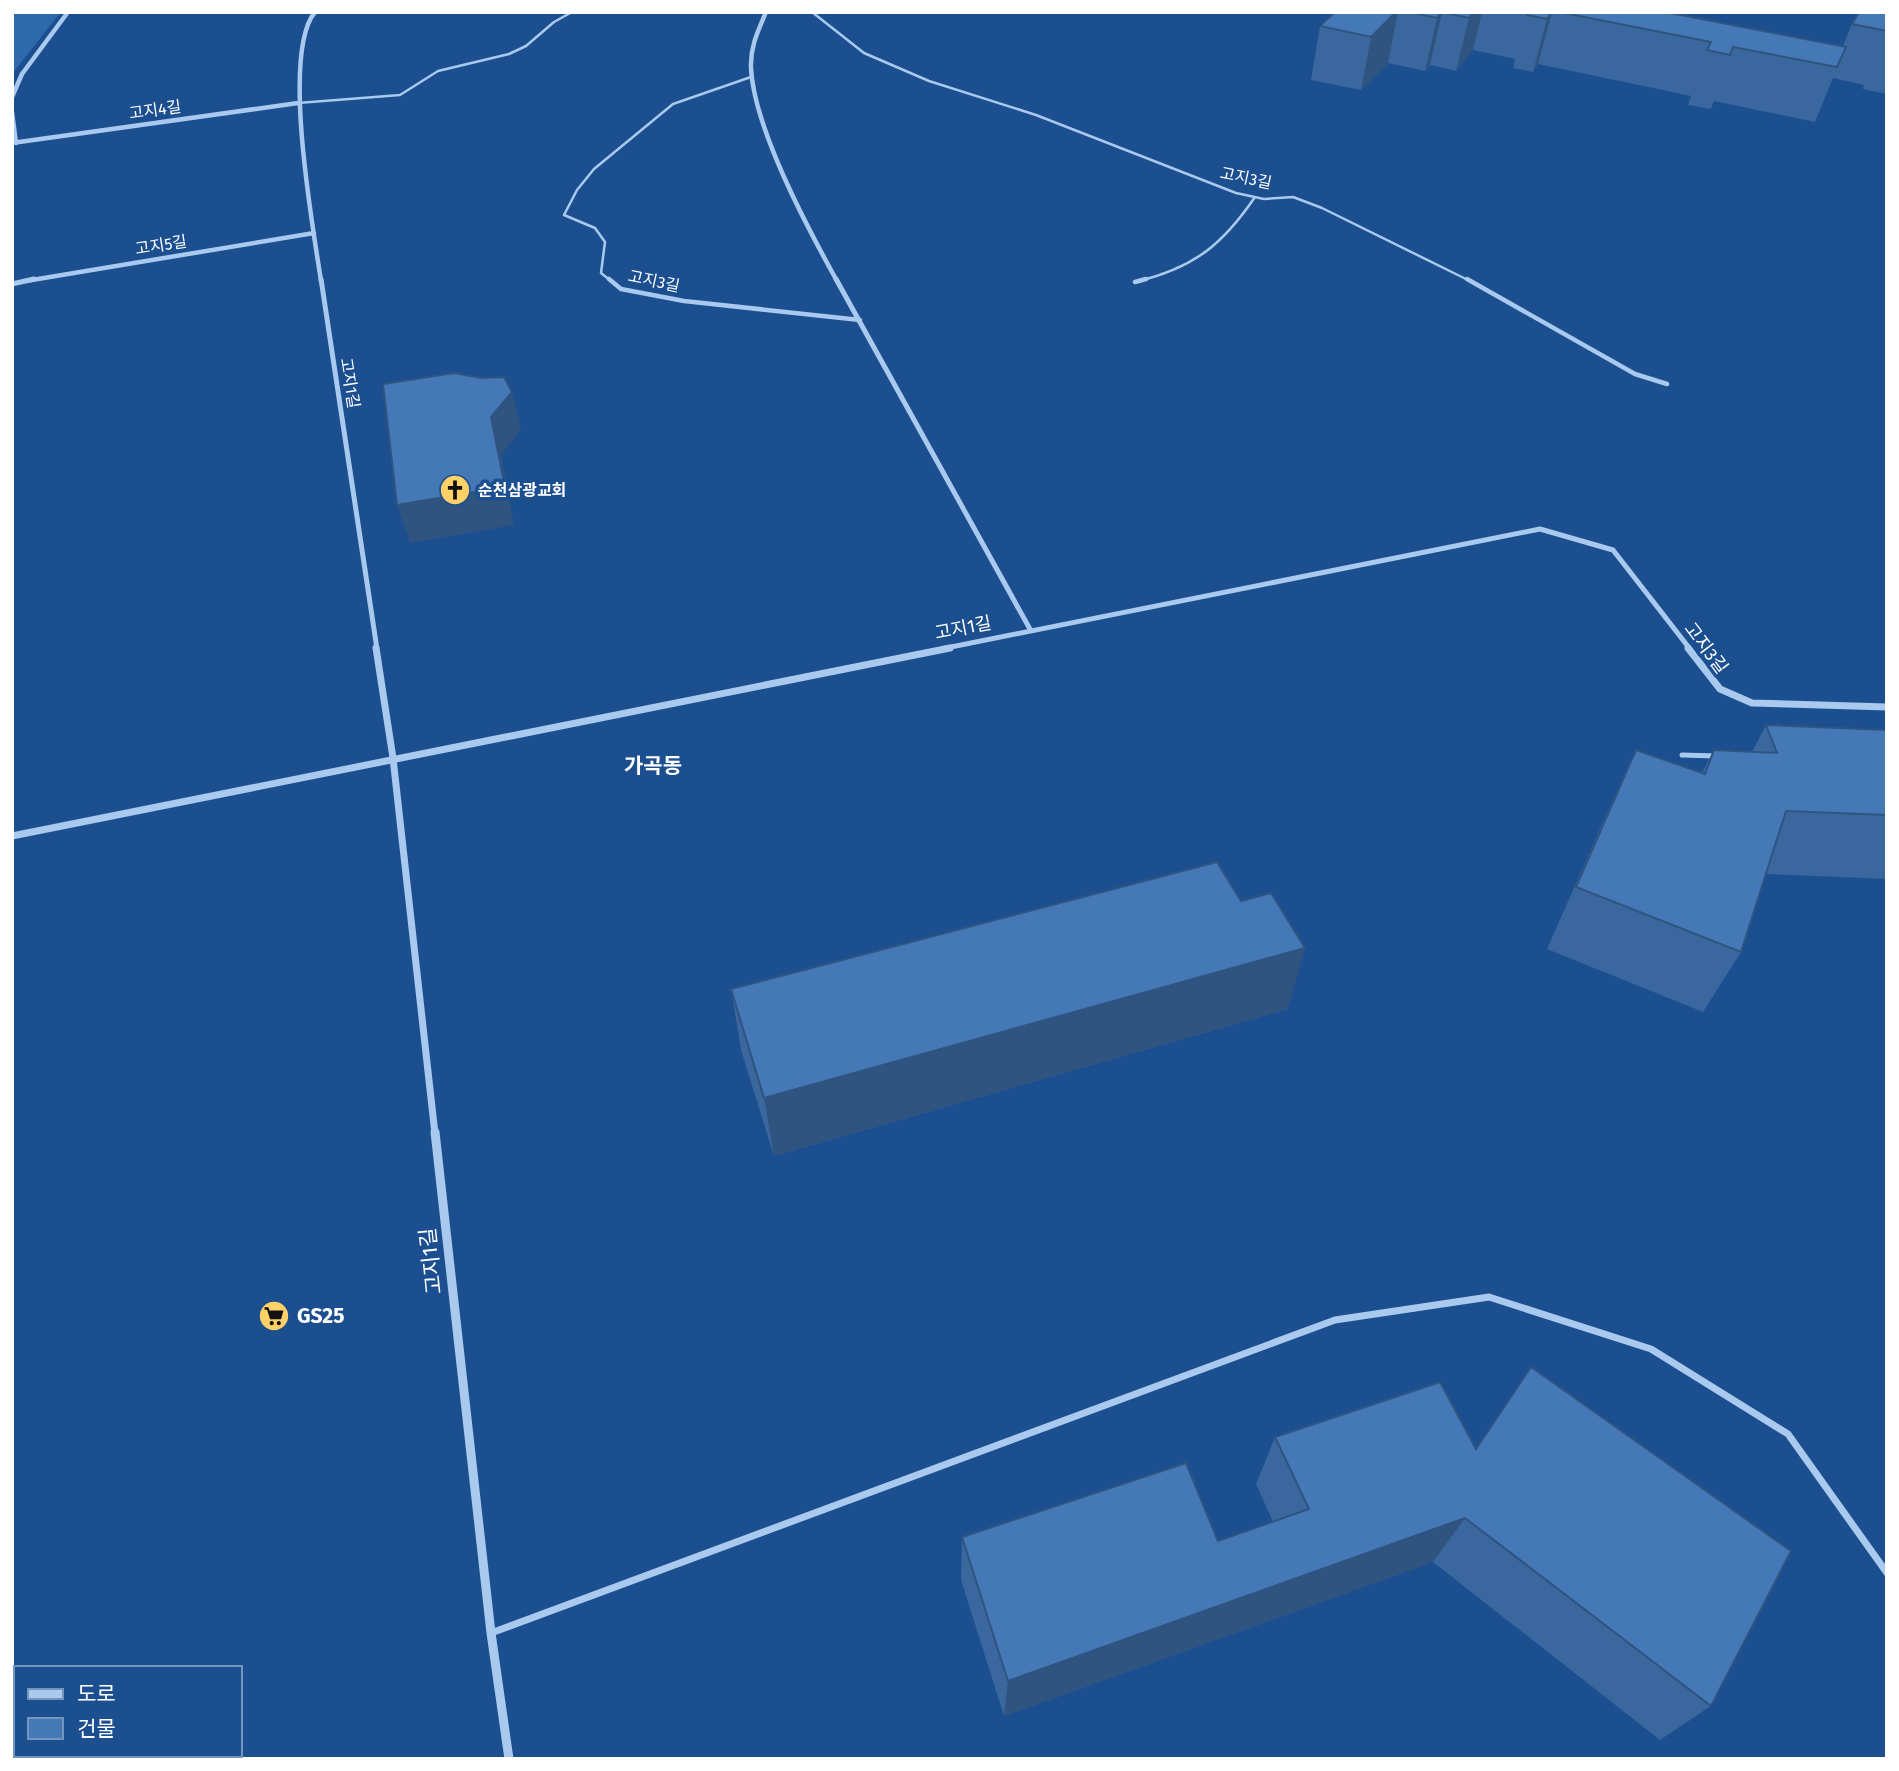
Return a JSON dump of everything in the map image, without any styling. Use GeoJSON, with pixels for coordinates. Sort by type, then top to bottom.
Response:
{"type":"FeatureCollection","features":[{"type":"Feature","properties":{"kind":"street"},"geometry":{"type":"LineString","coordinates":[[12,97],[22,74],[68,12]]}},
{"type":"Feature","properties":{"kind":"street","name":"고지1길"},"geometry":{"type":"LineString","coordinates":[[315,12],[310,18],[302,54],[298,103],[314,233],[393,758],[491,1633],[509,1759]]}},
{"type":"Feature","properties":{"kind":"street"},"geometry":{"type":"LineString","coordinates":[[766,12],[753,42],[751,77],[771,143],[818,247],[1031,631]]}},
{"type":"Feature","properties":{"kind":"street","name":"고지4길"},"geometry":{"type":"LineString","coordinates":[[12,112],[14,143],[298,103]]}},
{"type":"Feature","properties":{"kind":"street","name":"고지5길"},"geometry":{"type":"LineString","coordinates":[[12,284],[58,274],[314,233]]}},
{"type":"Feature","properties":{"kind":"street","name":"고지1길"},"geometry":{"type":"LineString","coordinates":[[12,836],[1540,529]]}},
{"type":"Feature","properties":{"kind":"street","name":"고지3길"},"geometry":{"type":"LineString","coordinates":[[1540,529],[1613,550],[1720,689],[1752,703],[1887,707]]}},
{"type":"Feature","properties":{"kind":"lane"},"geometry":{"type":"LineString","coordinates":[[298,103],[400,95],[439,71],[509,54],[526,46],[554,22],[572,12]]}},
{"type":"Feature","properties":{"kind":"lane","name":"고지3길"},"geometry":{"type":"LineString","coordinates":[[812,12],[864,53],[929,81],[1035,115],[1207,183],[1255,197],[1293,197],[1322,208],[1465,278],[1635,374],[1668,384]]}},
{"type":"Feature","properties":{"kind":"lane","name":"고지3길"},"geometry":{"type":"LineString","coordinates":[[751,77],[673,104],[594,169],[564,215],[595,228],[605,242],[601,273],[621,289],[684,301],[860,320]]}},
{"type":"Feature","properties":{"kind":"lane"},"geometry":{"type":"LineString","coordinates":[[1136,282],[1166,275],[1203,257],[1241,217],[1255,197]]}},
{"type":"Feature","properties":{"kind":"lane"},"geometry":{"type":"LineString","coordinates":[[1682,755],[1723,756]]}},
{"type":"Feature","properties":{"kind":"lane"},"geometry":{"type":"LineString","coordinates":[[491,1633],[1335,1320],[1489,1297],[1651,1349],[1788,1434],[1887,1573]]}},
{"type":"Feature","properties":{"kind":"shaded area"},"geometry":{"type":"Polygon","coordinates":[[[12,12],[61,12],[12,74],[12,12]]]}},
{"type":"Feature","properties":{"kind":"building"},"geometry":{"type":"Polygon","coordinates":[[[1335,12],[1396,12],[1371,37],[1320,26],[1335,12]]]}},
{"type":"Feature","properties":{"kind":"building"},"geometry":{"type":"Polygon","coordinates":[[[1410,12],[1442,12],[1437,18],[1410,12]]]}},
{"type":"Feature","properties":{"kind":"building"},"geometry":{"type":"Polygon","coordinates":[[[1442,12],[1474,12],[1469,18],[1442,12]]]}},
{"type":"Feature","properties":{"kind":"building"},"geometry":{"type":"Polygon","coordinates":[[[1529,12],[1552,12],[1547,19],[1527,15],[1529,12]]]}},
{"type":"Feature","properties":{"kind":"building"},"geometry":{"type":"Polygon","coordinates":[[[1559,12],[1665,12],[1846,47],[1837,67],[1733,47],[1730,55],[1707,50],[1711,42],[1559,12]]]}},
{"type":"Feature","properties":{"kind":"building"},"geometry":{"type":"Polygon","coordinates":[[[1859,12],[1887,12],[1887,31],[1852,24],[1859,12]]]}},
{"type":"Feature","properties":{"kind":"building","name":"순천삼광교회"},"geometry":{"type":"Polygon","coordinates":[[[454,373],[481,378],[504,377],[512,392],[491,417],[505,487],[397,505],[383,384],[454,373]]]}},
{"type":"Feature","properties":{"kind":"building"},"geometry":{"type":"Polygon","coordinates":[[[1766,725],[1887,730],[1887,815],[1786,811],[1741,952],[1576,887],[1636,750],[1705,774],[1714,750],[1777,753],[1766,725]]]}},
{"type":"Feature","properties":{"kind":"building"},"geometry":{"type":"Polygon","coordinates":[[[1217,862],[1241,901],[1271,893],[1305,948],[764,1098],[731,989],[1217,862]]]}},
{"type":"Feature","properties":{"kind":"building"},"geometry":{"type":"Polygon","coordinates":[[[1531,1367],[1791,1551],[1711,1706],[1465,1518],[1008,1681],[962,1537],[1186,1463],[1218,1541],[1309,1509],[1275,1437],[1440,1382],[1476,1449],[1531,1367]]]}},
{"type":"Feature","properties":{"kind":"place","name":"순천삼광교회"},"geometry":{"type":"Point","coordinates":[455,490]}},
{"type":"Feature","properties":{"kind":"place","name":"GS25"},"geometry":{"type":"Point","coordinates":[274,1316]}},
{"type":"Feature","properties":{"kind":"district","name":"가곡동"},"geometry":{"type":"Point","coordinates":[653,766]}}]}
